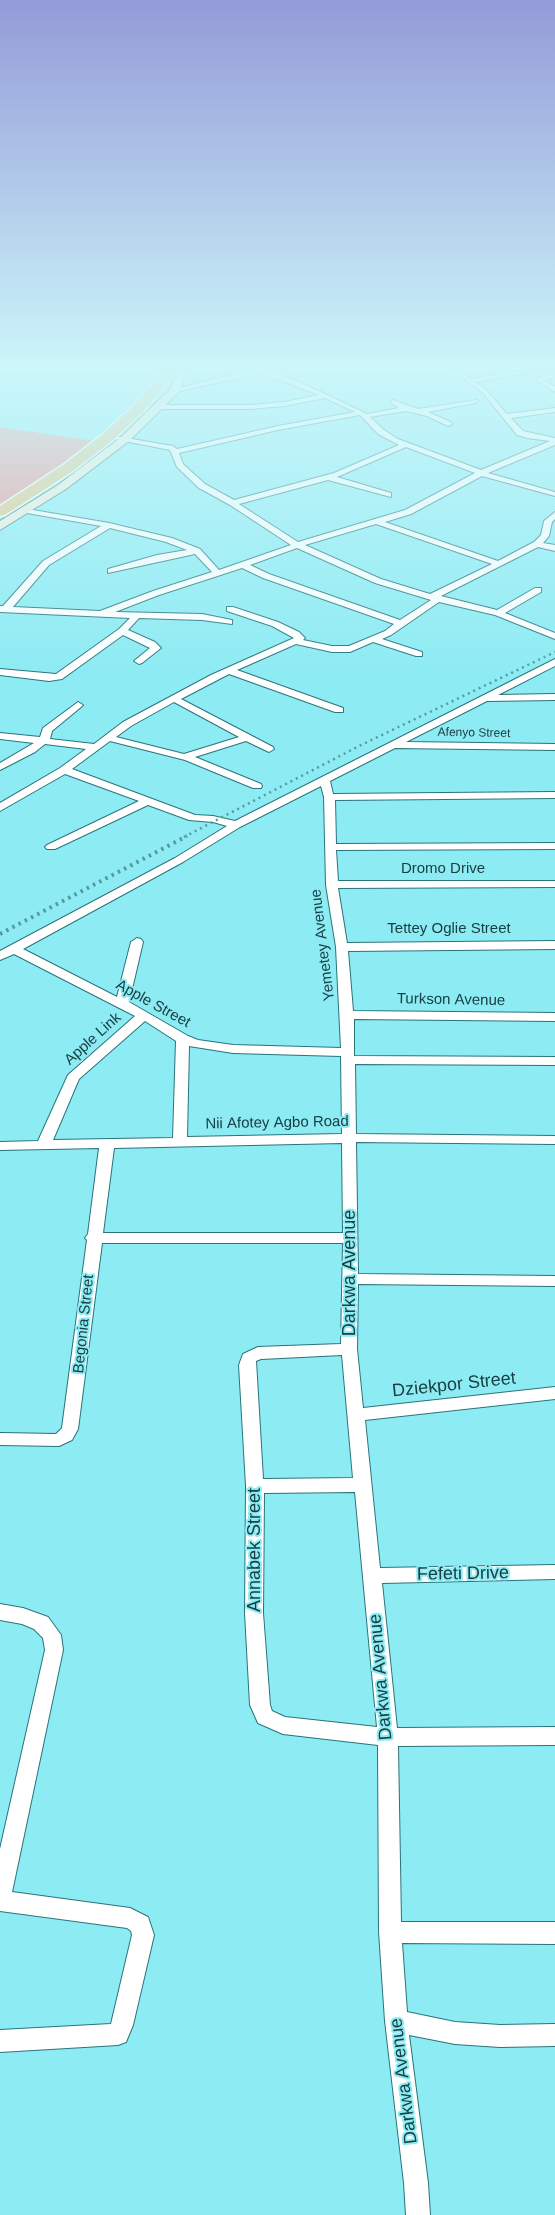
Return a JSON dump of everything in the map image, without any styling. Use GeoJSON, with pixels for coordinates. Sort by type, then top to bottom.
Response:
{"type":"FeatureCollection","features":[{"type":"Feature","properties":{"kind":"highway"},"geometry":{"type":"LineString","coordinates":[[0,512],[67,468]]}},
{"type":"Feature","properties":{"kind":"street"},"geometry":{"type":"LineString","coordinates":[[0,526],[27,511],[87,468]]}},
{"type":"Feature","properties":{"kind":"street"},"geometry":{"type":"LineString","coordinates":[[184,468],[202,486],[233,503],[297,545],[378,581],[435,598],[498,613],[555,636]]}},
{"type":"Feature","properties":{"kind":"street"},"geometry":{"type":"LineString","coordinates":[[233,503],[327,477],[348,468]]}},
{"type":"Feature","properties":{"kind":"street"},"geometry":{"type":"LineString","coordinates":[[471,468],[555,494]]}},
{"type":"Feature","properties":{"kind":"street"},"geometry":{"type":"LineString","coordinates":[[101,614],[156,593],[243,565],[297,545],[378,522],[419,507],[490,468]]}},
{"type":"Feature","properties":{"kind":"street"},"geometry":{"type":"LineString","coordinates":[[327,477],[388,495]]}},
{"type":"Feature","properties":{"kind":"street"},"geometry":{"type":"LineString","coordinates":[[27,511],[109,524],[169,540],[197,551],[218,573]]}},
{"type":"Feature","properties":{"kind":"street"},"geometry":{"type":"LineString","coordinates":[[295,642],[332,649],[350,649],[375,640],[402,624],[435,598],[538,544],[545,536],[548,521],[555,514]]}},
{"type":"Feature","properties":{"kind":"street"},"geometry":{"type":"LineString","coordinates":[[378,522],[498,564]]}},
{"type":"Feature","properties":{"kind":"street"},"geometry":{"type":"LineString","coordinates":[[3,609],[46,563],[109,524]]}},
{"type":"Feature","properties":{"kind":"street"},"geometry":{"type":"LineString","coordinates":[[538,544],[555,548]]}},
{"type":"Feature","properties":{"kind":"street"},"geometry":{"type":"LineString","coordinates":[[111,571],[158,558],[197,551]]}},
{"type":"Feature","properties":{"kind":"street"},"geometry":{"type":"LineString","coordinates":[[243,565],[266,576],[402,624]]}},
{"type":"Feature","properties":{"kind":"street"},"geometry":{"type":"LineString","coordinates":[[498,613],[538,590]]}},
{"type":"Feature","properties":{"kind":"street"},"geometry":{"type":"LineString","coordinates":[[3,609],[136,616],[202,617],[229,622]]}},
{"type":"Feature","properties":{"kind":"street"},"geometry":{"type":"LineString","coordinates":[[0,808],[64,770],[127,724],[214,677],[295,642],[300,638],[296,634],[275,624],[230,609]]}},
{"type":"Feature","properties":{"kind":"street"},"geometry":{"type":"LineString","coordinates":[[0,672],[49,678],[59,677],[122,631],[136,616]]}},
{"type":"Feature","properties":{"kind":"street"},"geometry":{"type":"LineString","coordinates":[[122,631],[152,644],[156,648],[139,661]]}},
{"type":"Feature","properties":{"kind":"street"},"geometry":{"type":"LineString","coordinates":[[375,640],[419,654]]}},
{"type":"Feature","properties":{"kind":"street"},"geometry":{"type":"LineString","coordinates":[[0,956],[179,860],[236,825],[555,662]]}},
{"type":"Feature","properties":{"kind":"street"},"geometry":{"type":"LineString","coordinates":[[229,671],[339,710]]}},
{"type":"Feature","properties":{"kind":"street"},"geometry":{"type":"LineString","coordinates":[[484,698],[555,697]]}},
{"type":"Feature","properties":{"kind":"street"},"geometry":{"type":"LineString","coordinates":[[175,699],[269,749]]}},
{"type":"Feature","properties":{"kind":"street"},"geometry":{"type":"LineString","coordinates":[[0,767],[26,754],[44,740],[47,730],[78,706]]}},
{"type":"Feature","properties":{"kind":"street"},"geometry":{"type":"LineString","coordinates":[[0,736],[96,747]]}},
{"type":"Feature","properties":{"kind":"street"},"geometry":{"type":"LineString","coordinates":[[187,757],[249,737]]}},
{"type":"Feature","properties":{"kind":"street"},"geometry":{"type":"LineString","coordinates":[[108,738],[175,756],[187,757],[257,786]]}},
{"type":"Feature","properties":{"kind":"street","name":"Afenyo Street"},"geometry":{"type":"LineString","coordinates":[[392,745],[555,747]]}},
{"type":"Feature","properties":{"kind":"street"},"geometry":{"type":"LineString","coordinates":[[64,770],[149,800],[193,818],[214,819],[236,825]]}},
{"type":"Feature","properties":{"kind":"street","name":"Yemetey Avenue"},"geometry":{"type":"LineString","coordinates":[[324,779],[329,797],[332,885],[342,946],[347,1015],[349,1138]]}},
{"type":"Feature","properties":{"kind":"street"},"geometry":{"type":"LineString","coordinates":[[329,797],[555,794]]}},
{"type":"Feature","properties":{"kind":"street"},"geometry":{"type":"LineString","coordinates":[[51,847],[149,800]]}},
{"type":"Feature","properties":{"kind":"street"},"geometry":{"type":"LineString","coordinates":[[330,846],[555,846]]}},
{"type":"Feature","properties":{"kind":"street","name":"Dromo Drive"},"geometry":{"type":"LineString","coordinates":[[332,885],[555,884]]}},
{"type":"Feature","properties":{"kind":"street"},"geometry":{"type":"LineString","coordinates":[[122,1004],[137,942]]}},
{"type":"Feature","properties":{"kind":"street","name":"Tettey Oglie Street"},"geometry":{"type":"LineString","coordinates":[[342,946],[555,945]]}},
{"type":"Feature","properties":{"kind":"street","name":"Apple Street"},"geometry":{"type":"LineString","coordinates":[[14,949],[144,1015],[183,1039],[208,1047],[348,1056],[555,1061]]}},
{"type":"Feature","properties":{"kind":"street","name":"Apple Link"},"geometry":{"type":"LineString","coordinates":[[44,1144],[73,1078],[82,1068],[144,1015]]}},
{"type":"Feature","properties":{"kind":"street","name":"Turkson Avenue"},"geometry":{"type":"LineString","coordinates":[[347,1015],[555,1017]]}},
{"type":"Feature","properties":{"kind":"street"},"geometry":{"type":"LineString","coordinates":[[180,1141],[183,1039]]}},
{"type":"Feature","properties":{"kind":"street","name":"Nii Afotey Agbo Road"},"geometry":{"type":"LineString","coordinates":[[0,1146],[349,1138],[555,1140]]}},
{"type":"Feature","properties":{"kind":"street","name":"Darkwa Avenue"},"geometry":{"type":"LineString","coordinates":[[349,1138],[351,1238],[349,1349],[357,1415],[362,1486],[370,1542],[388,1737],[390,1932],[396,2021],[416,2183],[418,2215]]}},
{"type":"Feature","properties":{"kind":"street","name":"Begonia Street"},"geometry":{"type":"LineString","coordinates":[[0,1439],[59,1440],[70,1429],[93,1238],[107,1144]]}},
{"type":"Feature","properties":{"kind":"street"},"geometry":{"type":"LineString","coordinates":[[93,1238],[351,1238]]}},
{"type":"Feature","properties":{"kind":"street"},"geometry":{"type":"LineString","coordinates":[[351,1278],[555,1281]]}},
{"type":"Feature","properties":{"kind":"street","name":"Annabek Street"},"geometry":{"type":"LineString","coordinates":[[349,1349],[258,1353],[249,1358],[247,1365],[255,1486],[254,1612],[260,1705],[265,1717],[284,1725],[388,1737]]}},
{"type":"Feature","properties":{"kind":"street","name":"Dziekpor Street"},"geometry":{"type":"LineString","coordinates":[[357,1415],[555,1393]]}},
{"type":"Feature","properties":{"kind":"street"},"geometry":{"type":"LineString","coordinates":[[255,1486],[362,1486]]}},
{"type":"Feature","properties":{"kind":"street","name":"Fefeti Drive"},"geometry":{"type":"LineString","coordinates":[[372,1576],[555,1572]]}},
{"type":"Feature","properties":{"kind":"street"},"geometry":{"type":"LineString","coordinates":[[0,1612],[23,1616],[41,1623],[52,1635],[54,1650],[0,1897]]}},
{"type":"Feature","properties":{"kind":"street"},"geometry":{"type":"LineString","coordinates":[[388,1737],[555,1736]]}},
{"type":"Feature","properties":{"kind":"street"},"geometry":{"type":"LineString","coordinates":[[0,1901],[130,1918],[140,1924],[143,1935],[118,2034],[0,2041]]}},
{"type":"Feature","properties":{"kind":"street"},"geometry":{"type":"LineString","coordinates":[[390,1932],[555,1933]]}},
{"type":"Feature","properties":{"kind":"street"},"geometry":{"type":"LineString","coordinates":[[396,2021],[455,2034],[500,2036],[555,2035]]}},
{"type":"Feature","properties":{"kind":"shaded area"},"geometry":{"type":"Polygon","coordinates":[[[0,468],[58,468],[45,478],[0,507],[0,468]]]}},
{"type":"Feature","properties":{"kind":"railway"},"geometry":{"type":"LineString","coordinates":[[184,837],[361,745],[555,652]]}},
{"type":"Feature","properties":{"kind":"railway"},"geometry":{"type":"LineString","coordinates":[[0,934],[187,836]]}}]}
